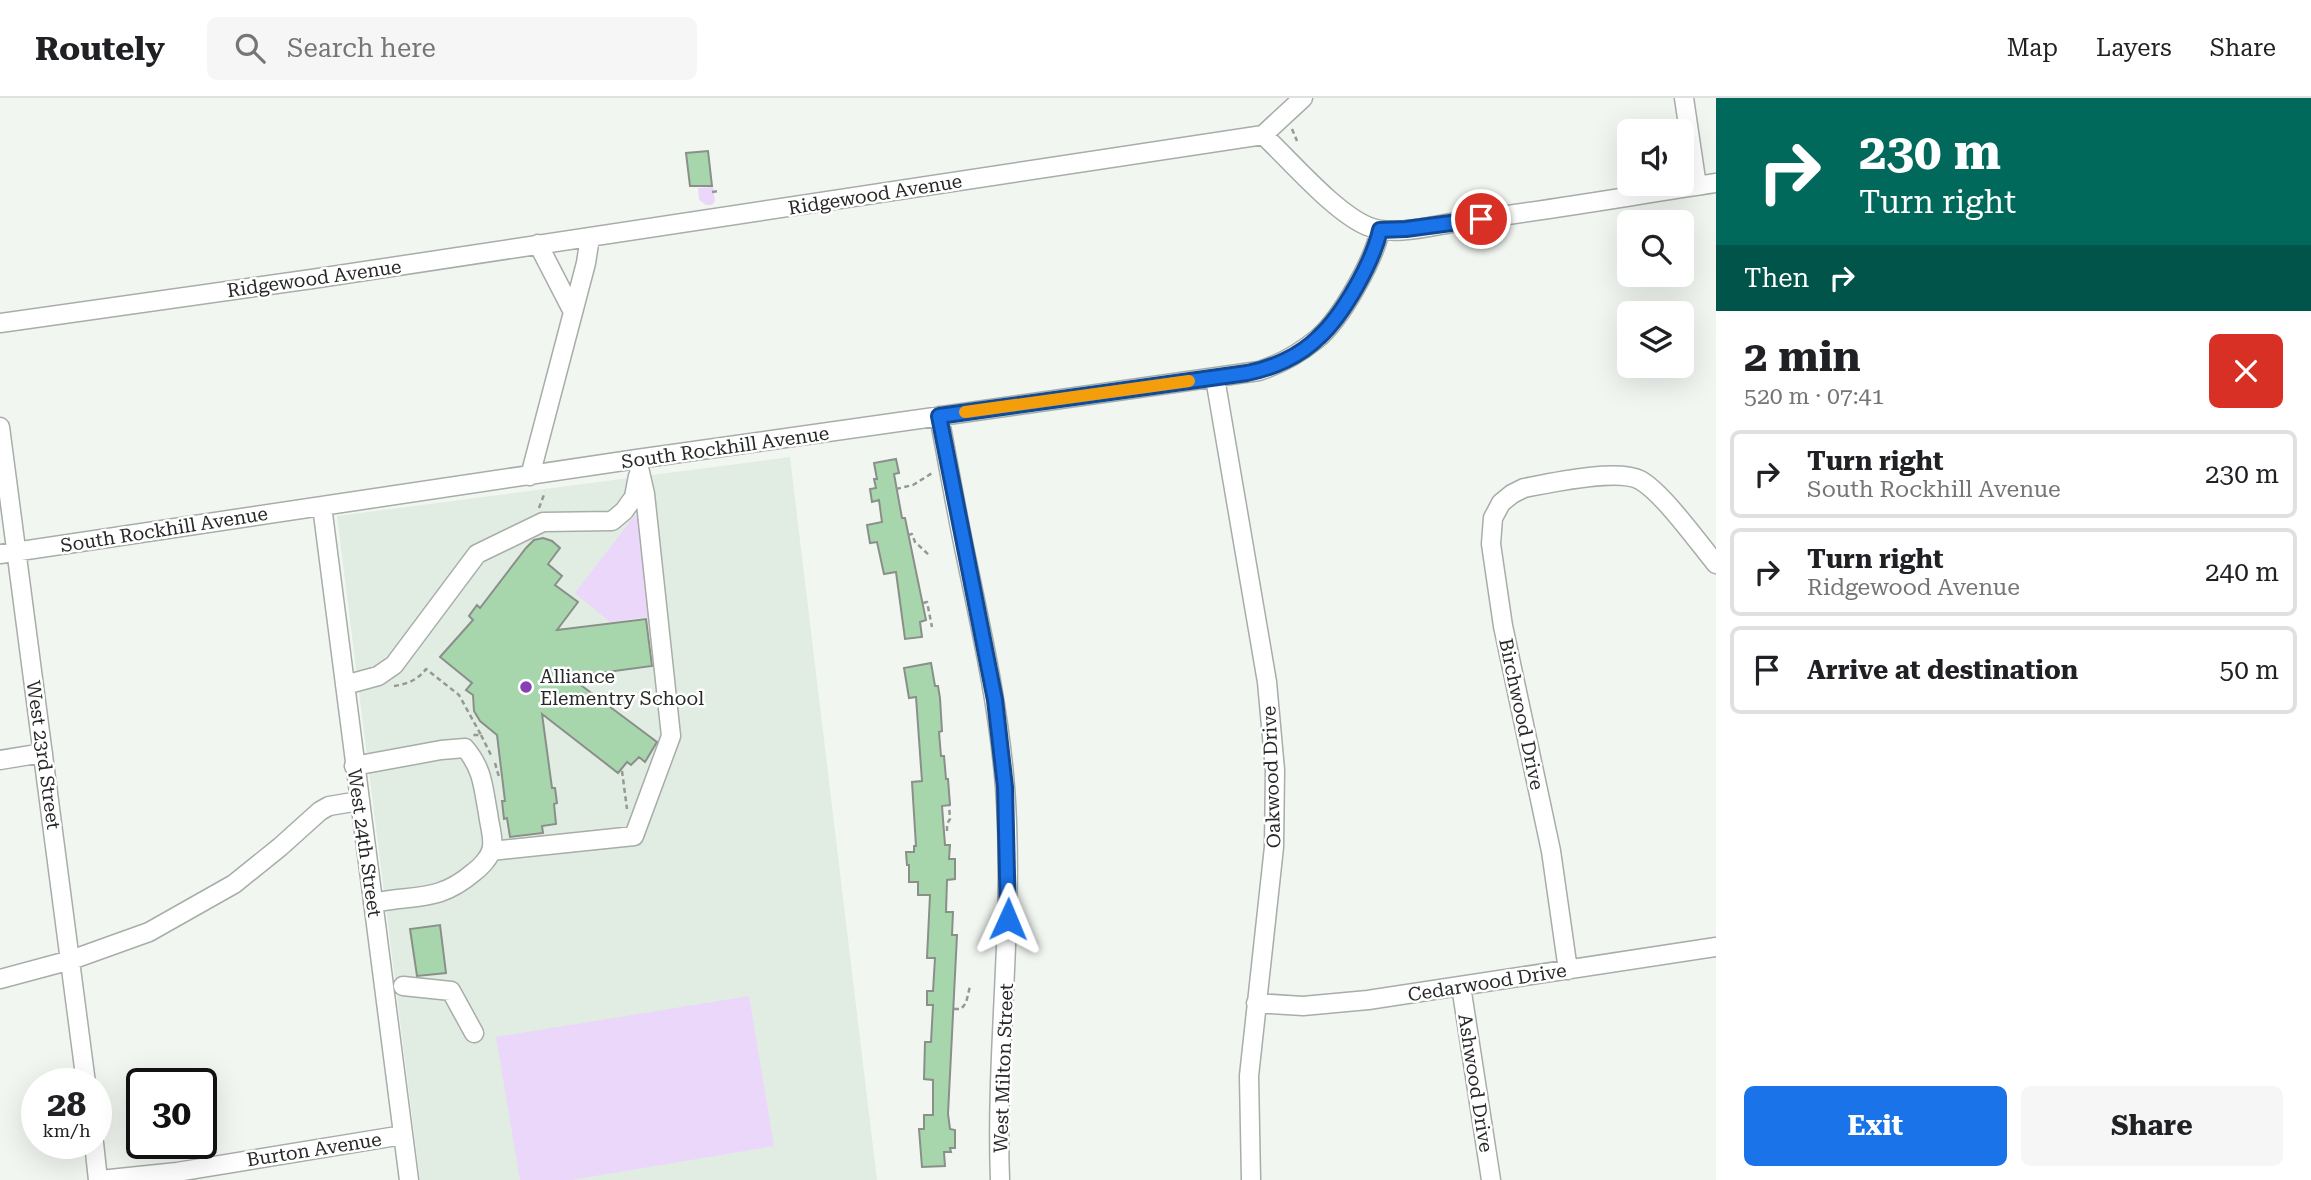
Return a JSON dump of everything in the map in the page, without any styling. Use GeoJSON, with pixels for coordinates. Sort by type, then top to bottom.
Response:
{"type":"FeatureCollection","features":[{"type":"Feature","properties":{"kind":"street"},"geometry":{"type":"LineString","coordinates":[[1303,98],[1263,135],[1331,200],[1360,222],[1380,230],[1481,219],[1716,183]]}},
{"type":"Feature","properties":{"kind":"street"},"geometry":{"type":"LineString","coordinates":[[1684,98],[1696,186]]}},
{"type":"Feature","properties":{"kind":"street","name":"Ridgewood Avenue"},"geometry":{"type":"LineString","coordinates":[[0,323],[1263,135]]}},
{"type":"Feature","properties":{"kind":"street","name":"South Rockhill Avenue"},"geometry":{"type":"LineString","coordinates":[[8,553],[637,459],[1259,371],[1277,365],[1320,337],[1361,278],[1380,230]]}},
{"type":"Feature","properties":{"kind":"street"},"geometry":{"type":"LineString","coordinates":[[530,476],[586,263],[590,237]]}},
{"type":"Feature","properties":{"kind":"street"},"geometry":{"type":"LineString","coordinates":[[538,244],[573,312]]}},
{"type":"Feature","properties":{"kind":"street","name":"Oakwood Drive"},"geometry":{"type":"LineString","coordinates":[[1215,378],[1267,682],[1275,792],[1274,847],[1249,1076],[1251,1180]]}},
{"type":"Feature","properties":{"kind":"street","name":"West Milton Street"},"geometry":{"type":"LineString","coordinates":[[939,416],[993,687],[1005,787],[1009,892],[999,1100],[1000,1180]]}},
{"type":"Feature","properties":{"kind":"street","name":"West 23rd Street"},"geometry":{"type":"LineString","coordinates":[[0,427],[8,553],[43,753],[84,1068]]}},
{"type":"Feature","properties":{"kind":"street"},"geometry":{"type":"LineString","coordinates":[[345,685],[378,676],[394,665],[477,554],[543,522],[612,521],[634,497],[638,478],[637,459]]}},
{"type":"Feature","properties":{"kind":"street"},"geometry":{"type":"LineString","coordinates":[[491,852],[634,836],[671,736],[645,494],[637,459]]}},
{"type":"Feature","properties":{"kind":"street","name":"Birchwood Drive"},"geometry":{"type":"LineString","coordinates":[[1568,970],[1551,851],[1503,626],[1491,544],[1493,518],[1501,503],[1512,494],[1539,485],[1622,475],[1638,479],[1655,492],[1716,564]]}},
{"type":"Feature","properties":{"kind":"street","name":"West 24th Street"},"geometry":{"type":"LineString","coordinates":[[322,506],[409,1180]]}},
{"type":"Feature","properties":{"kind":"street"},"geometry":{"type":"LineString","coordinates":[[354,766],[465,748],[476,761],[481,774],[491,835],[491,852],[480,868],[460,884],[444,893],[373,903]]}},
{"type":"Feature","properties":{"kind":"street"},"geometry":{"type":"LineString","coordinates":[[0,760],[43,753]]}},
{"type":"Feature","properties":{"kind":"street"},"geometry":{"type":"LineString","coordinates":[[0,979],[71,960],[149,932],[176,919],[253,870],[320,811],[330,806],[359,802]]}},
{"type":"Feature","properties":{"kind":"street","name":"Cedarwood Drive"},"geometry":{"type":"LineString","coordinates":[[1256,1003],[1303,1006],[1335,1004],[1716,947]]}},
{"type":"Feature","properties":{"kind":"street"},"geometry":{"type":"LineString","coordinates":[[403,986],[451,991],[474,1033]]}},
{"type":"Feature","properties":{"kind":"street","name":"Ashwood Drive"},"geometry":{"type":"LineString","coordinates":[[1461,986],[1491,1180]]}},
{"type":"Feature","properties":{"kind":"street","name":"Burton Avenue"},"geometry":{"type":"LineString","coordinates":[[99,1180],[177,1172],[403,1135]]}},
{"type":"Feature","properties":{"kind":"street"},"geometry":{"type":"LineString","coordinates":[[96,1159],[99,1180]]}},
{"type":"Feature","properties":{"kind":"path"},"geometry":{"type":"LineString","coordinates":[[712,192],[718,191]]}},
{"type":"Feature","properties":{"kind":"path"},"geometry":{"type":"LineString","coordinates":[[896,489],[913,485],[935,472]]}},
{"type":"Feature","properties":{"kind":"path"},"geometry":{"type":"LineString","coordinates":[[536,515],[545,492]]}},
{"type":"Feature","properties":{"kind":"path"},"geometry":{"type":"LineString","coordinates":[[908,535],[912,534],[915,542],[929,555]]}},
{"type":"Feature","properties":{"kind":"path"},"geometry":{"type":"LineString","coordinates":[[923,603],[927,602],[932,627]]}},
{"type":"Feature","properties":{"kind":"path"},"geometry":{"type":"LineString","coordinates":[[386,687],[406,684],[421,676],[426,669],[459,695],[498,771],[500,784]]}},
{"type":"Feature","properties":{"kind":"path"},"geometry":{"type":"LineString","coordinates":[[469,735],[481,735]]}},
{"type":"Feature","properties":{"kind":"path"},"geometry":{"type":"LineString","coordinates":[[622,771],[628,816]]}},
{"type":"Feature","properties":{"kind":"path"},"geometry":{"type":"LineString","coordinates":[[947,831],[950,819],[948,805]]}},
{"type":"Feature","properties":{"kind":"path"},"geometry":{"type":"LineString","coordinates":[[954,1009],[961,1009],[966,1003],[970,986]]}},
{"type":"Feature","properties":{"kind":"shaded area"},"geometry":{"type":"Polygon","coordinates":[[[713,187],[715,201],[712,205],[706,205],[699,200],[698,188],[713,187]]]}},
{"type":"Feature","properties":{"kind":"shaded area"},"geometry":{"type":"Polygon","coordinates":[[[790,457],[877,1180],[420,1180],[337,516],[790,457]]]}},
{"type":"Feature","properties":{"kind":"shaded area"},"geometry":{"type":"Polygon","coordinates":[[[635,515],[641,519],[653,616],[610,622],[575,593],[635,515]]]}},
{"type":"Feature","properties":{"kind":"shaded area"},"geometry":{"type":"Polygon","coordinates":[[[749,996],[774,1146],[571,1180],[520,1180],[496,1037],[749,996]]]}},
{"type":"Feature","properties":{"kind":"building"},"geometry":{"type":"Polygon","coordinates":[[[708,151],[712,186],[690,186],[686,153],[708,151]]]}},
{"type":"Feature","properties":{"kind":"building"},"geometry":{"type":"Polygon","coordinates":[[[896,459],[899,473],[894,474],[902,518],[905,518],[926,620],[920,622],[922,637],[905,639],[896,572],[884,574],[877,542],[870,543],[867,525],[882,522],[879,500],[872,502],[870,489],[876,488],[874,463],[896,459]]]}},
{"type":"Feature","properties":{"kind":"building","name":"Alliance Elementry School"},"geometry":{"type":"Polygon","coordinates":[[[543,538],[560,548],[548,564],[562,576],[555,585],[578,602],[557,630],[646,619],[652,666],[570,677],[657,742],[645,762],[639,757],[631,765],[627,762],[618,773],[542,714],[552,788],[555,788],[557,803],[554,804],[556,824],[542,826],[543,833],[510,837],[507,818],[504,819],[502,801],[505,801],[497,735],[480,721],[474,711],[473,695],[466,690],[472,683],[440,657],[473,620],[469,616],[477,605],[480,608],[526,548],[534,540],[543,538]]]}},
{"type":"Feature","properties":{"kind":"building"},"geometry":{"type":"Polygon","coordinates":[[[931,663],[940,698],[941,756],[944,756],[950,805],[942,806],[945,845],[950,845],[949,859],[955,859],[955,879],[947,880],[946,912],[953,912],[952,935],[957,935],[948,1114],[950,1129],[955,1130],[955,1148],[950,1148],[951,1152],[944,1152],[945,1166],[922,1167],[919,1129],[924,1129],[924,1115],[933,1115],[933,1080],[924,1079],[925,1042],[931,1042],[933,1005],[927,1005],[927,991],[933,991],[935,958],[927,958],[930,895],[918,895],[918,882],[909,882],[907,865],[906,852],[914,852],[916,846],[912,782],[922,781],[916,697],[909,698],[904,668],[931,663]]]}},
{"type":"Feature","properties":{"kind":"building"},"geometry":{"type":"Polygon","coordinates":[[[440,925],[446,973],[417,976],[410,929],[440,925]]]}},
{"type":"Feature","properties":{"kind":"slow traffic"},"geometry":{"type":"LineString","coordinates":[[965,412],[1189,381]]}},
{"type":"Feature","properties":{"kind":"place","name":"Alliance Elementry School"},"geometry":{"type":"Point","coordinates":[526,687]}},
{"type":"Feature","properties":{"kind":"route"},"geometry":{"type":"LineString","coordinates":[[1008,919],[1005,787],[995,700],[939,416],[1247,373],[1277,365],[1320,337],[1331,323],[1361,278],[1380,230],[1481,219]]}}]}
